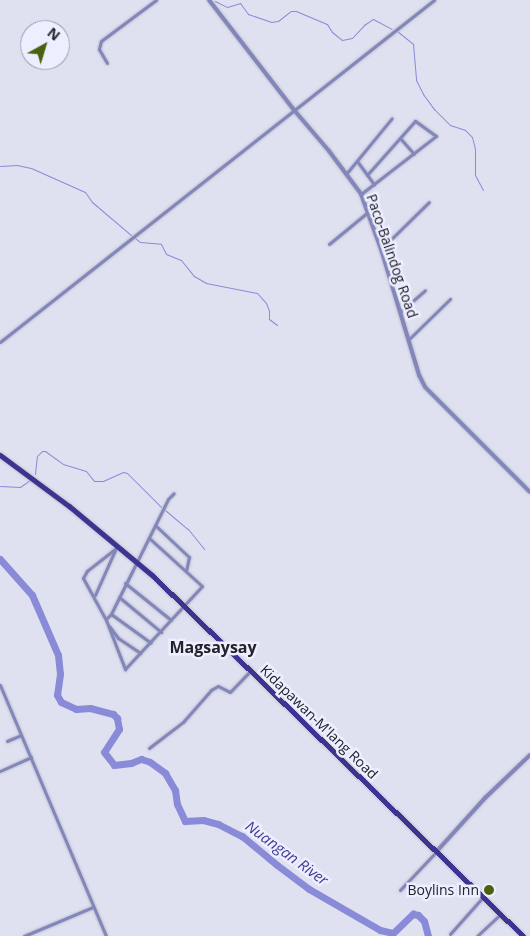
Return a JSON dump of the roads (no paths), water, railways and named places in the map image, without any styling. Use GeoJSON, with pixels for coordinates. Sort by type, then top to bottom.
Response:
{"type":"FeatureCollection","features":[{"type":"Feature","properties":{"kind":"main road","name":"Kidapawan-M'lang Road"},"geometry":{"type":"LineString","coordinates":[[0,455],[53,493],[116,547],[136,561],[523,936]]}},
{"type":"Feature","properties":{"kind":"street"},"geometry":{"type":"LineString","coordinates":[[107,64],[99,49],[101,40],[156,0]]}},
{"type":"Feature","properties":{"kind":"street"},"geometry":{"type":"LineString","coordinates":[[1,340],[434,0]]}},
{"type":"Feature","properties":{"kind":"street","name":"Paco-Balindog Road"},"geometry":{"type":"LineString","coordinates":[[211,1],[360,194],[381,249],[418,376],[425,387],[530,492]]}},
{"type":"Feature","properties":{"kind":"street"},"geometry":{"type":"LineString","coordinates":[[346,174],[392,118]]}},
{"type":"Feature","properties":{"kind":"street"},"geometry":{"type":"LineString","coordinates":[[360,194],[436,136],[415,120],[367,175]]}},
{"type":"Feature","properties":{"kind":"street"},"geometry":{"type":"LineString","coordinates":[[400,138],[414,154]]}},
{"type":"Feature","properties":{"kind":"street"},"geometry":{"type":"LineString","coordinates":[[357,161],[374,184]]}},
{"type":"Feature","properties":{"kind":"street"},"geometry":{"type":"LineString","coordinates":[[381,249],[429,202]]}},
{"type":"Feature","properties":{"kind":"street"},"geometry":{"type":"LineString","coordinates":[[330,244],[368,212]]}},
{"type":"Feature","properties":{"kind":"street"},"geometry":{"type":"LineString","coordinates":[[400,312],[425,290]]}},
{"type":"Feature","properties":{"kind":"street"},"geometry":{"type":"LineString","coordinates":[[408,340],[450,299]]}},
{"type":"Feature","properties":{"kind":"street"},"geometry":{"type":"LineString","coordinates":[[106,621],[168,499],[174,493]]}},
{"type":"Feature","properties":{"kind":"street"},"geometry":{"type":"LineString","coordinates":[[155,525],[189,557],[186,571]]}},
{"type":"Feature","properties":{"kind":"street"},"geometry":{"type":"LineString","coordinates":[[116,547],[84,574],[83,578],[106,621],[125,669],[202,586],[149,538]]}},
{"type":"Feature","properties":{"kind":"street"},"geometry":{"type":"LineString","coordinates":[[94,596],[116,547]]}},
{"type":"Feature","properties":{"kind":"street"},"geometry":{"type":"LineString","coordinates":[[125,583],[171,620]]}},
{"type":"Feature","properties":{"kind":"street"},"geometry":{"type":"LineString","coordinates":[[119,597],[161,632]]}},
{"type":"Feature","properties":{"kind":"street"},"geometry":{"type":"LineString","coordinates":[[111,614],[151,643]]}},
{"type":"Feature","properties":{"kind":"street"},"geometry":{"type":"LineString","coordinates":[[106,621],[118,638],[140,653]]}},
{"type":"Feature","properties":{"kind":"street"},"geometry":{"type":"LineString","coordinates":[[149,748],[183,722],[211,690],[218,686],[230,692],[250,671]]}},
{"type":"Feature","properties":{"kind":"street"},"geometry":{"type":"LineString","coordinates":[[0,685],[106,936]]}},
{"type":"Feature","properties":{"kind":"street"},"geometry":{"type":"LineString","coordinates":[[7,741],[22,734]]}},
{"type":"Feature","properties":{"kind":"street"},"geometry":{"type":"LineString","coordinates":[[400,890],[485,798],[530,755]]}},
{"type":"Feature","properties":{"kind":"street"},"geometry":{"type":"LineString","coordinates":[[0,771],[31,757]]}},
{"type":"Feature","properties":{"kind":"street"},"geometry":{"type":"LineString","coordinates":[[450,934],[483,897]]}},
{"type":"Feature","properties":{"kind":"street"},"geometry":{"type":"LineString","coordinates":[[24,936],[94,907]]}},
{"type":"Feature","properties":{"kind":"street"},"geometry":{"type":"LineString","coordinates":[[477,936],[500,914]]}},
{"type":"Feature","properties":{"kind":"waterway"},"geometry":{"type":"LineString","coordinates":[[215,1],[227,7],[240,3],[248,14],[271,22],[278,21],[291,11],[296,11],[327,24],[332,32],[342,40],[352,38],[364,25],[373,19],[392,29]]}},
{"type":"Feature","properties":{"kind":"waterway"},"geometry":{"type":"LineString","coordinates":[[397,31],[413,44],[416,80],[423,94],[434,109],[450,125],[465,130],[472,137],[475,149],[475,175],[483,190]]}},
{"type":"Feature","properties":{"kind":"waterway"},"geometry":{"type":"LineString","coordinates":[[0,166],[17,165],[31,168],[85,192],[92,202],[132,236]]}},
{"type":"Feature","properties":{"kind":"waterway"},"geometry":{"type":"LineString","coordinates":[[135,238],[140,242],[161,244],[166,254],[181,260],[194,276],[206,283],[257,293],[266,303],[269,319],[277,325]]}},
{"type":"Feature","properties":{"kind":"waterway"},"geometry":{"type":"LineString","coordinates":[[35,474],[37,456],[42,451],[45,451],[63,464],[86,471],[94,481],[103,481],[123,472],[127,473],[161,507]]}},
{"type":"Feature","properties":{"kind":"waterway"},"geometry":{"type":"LineString","coordinates":[[0,486],[20,487],[30,480]]}},
{"type":"Feature","properties":{"kind":"waterway"},"geometry":{"type":"LineString","coordinates":[[165,510],[188,529],[204,549]]}},
{"type":"Feature","properties":{"kind":"waterway","name":"Nuangan River"},"geometry":{"type":"LineString","coordinates":[[0,559],[32,595],[58,655],[60,674],[57,695],[61,702],[76,709],[90,708],[113,714],[117,718],[119,729],[104,752],[114,765],[131,763],[141,759],[150,762],[165,773],[175,790],[177,804],[185,821],[203,820],[218,824],[242,836],[309,889],[380,930],[393,933],[413,914],[418,915],[424,921],[428,936]]}},
{"type":"Feature","properties":{"kind":"place","name":"Boylins Inn"},"geometry":{"type":"Point","coordinates":[489,890]}},
{"type":"Feature","properties":{"kind":"district","name":"Magsaysay"},"geometry":{"type":"Point","coordinates":[213,647]}}]}
